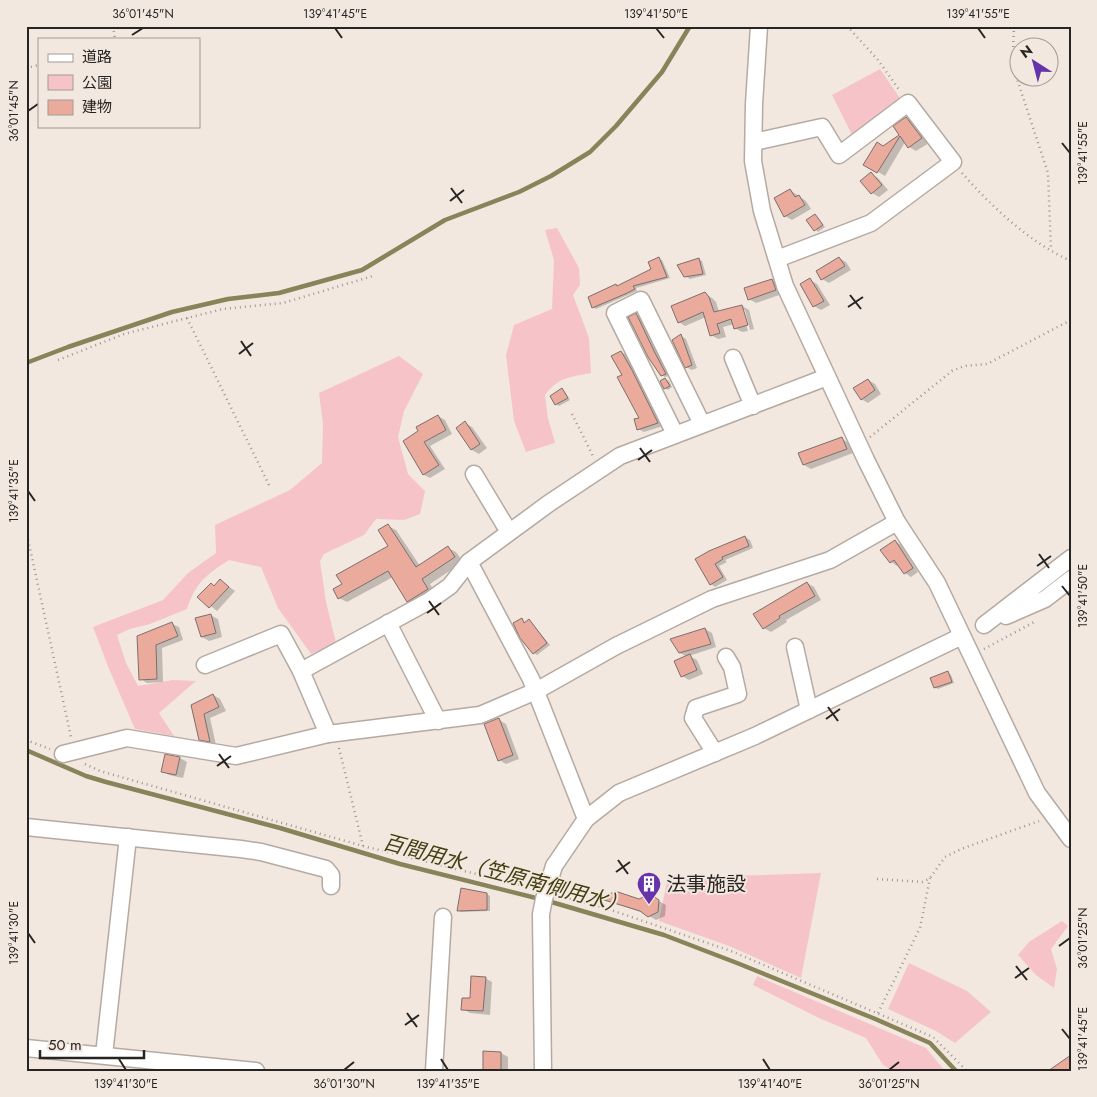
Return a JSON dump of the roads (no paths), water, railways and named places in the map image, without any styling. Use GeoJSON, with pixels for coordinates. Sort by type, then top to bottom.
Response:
{"type":"FeatureCollection","features":[{"type":"Feature","properties":{"kind":"street"},"geometry":{"type":"LineString","coordinates":[[759,26],[754,104],[753,160],[762,211],[785,286],[897,522],[937,583],[1038,793],[1071,839]]}},
{"type":"Feature","properties":{"kind":"street"},"geometry":{"type":"LineString","coordinates":[[754,142],[822,128],[839,155],[908,103],[953,162],[871,223],[777,259]]}},
{"type":"Feature","properties":{"kind":"street"},"geometry":{"type":"LineString","coordinates":[[675,434],[615,312],[641,300],[702,424]]}},
{"type":"Feature","properties":{"kind":"street"},"geometry":{"type":"LineString","coordinates":[[733,358],[753,406]]}},
{"type":"Feature","properties":{"kind":"street"},"geometry":{"type":"LineString","coordinates":[[301,672],[428,601],[450,586],[469,562],[600,468],[620,456],[827,377]]}},
{"type":"Feature","properties":{"kind":"street"},"geometry":{"type":"LineString","coordinates":[[474,474],[509,532]]}},
{"type":"Feature","properties":{"kind":"street"},"geometry":{"type":"LineString","coordinates":[[68,752],[127,738],[236,756],[332,733],[480,715],[536,691],[616,646],[712,599],[830,560],[897,522]]}},
{"type":"Feature","properties":{"kind":"street"},"geometry":{"type":"LineString","coordinates":[[1071,558],[984,625],[1045,599],[1071,579]]}},
{"type":"Feature","properties":{"kind":"street"},"geometry":{"type":"LineString","coordinates":[[469,562],[536,691],[586,819]]}},
{"type":"Feature","properties":{"kind":"street"},"geometry":{"type":"LineString","coordinates":[[388,623],[438,720]]}},
{"type":"Feature","properties":{"kind":"street"},"geometry":{"type":"LineString","coordinates":[[205,665],[281,634],[332,733]]}},
{"type":"Feature","properties":{"kind":"street"},"geometry":{"type":"LineString","coordinates":[[543,1071],[541,914],[554,866],[586,819],[620,793],[755,736],[962,636]]}},
{"type":"Feature","properties":{"kind":"street"},"geometry":{"type":"LineString","coordinates":[[795,647],[808,710]]}},
{"type":"Feature","properties":{"kind":"street"},"geometry":{"type":"LineString","coordinates":[[715,753],[693,718],[696,708],[738,694],[732,667],[726,657]]}},
{"type":"Feature","properties":{"kind":"street"},"geometry":{"type":"LineString","coordinates":[[26,827],[260,852],[326,869],[331,875],[330,886]]}},
{"type":"Feature","properties":{"kind":"street"},"geometry":{"type":"LineString","coordinates":[[104,1056],[128,837]]}},
{"type":"Feature","properties":{"kind":"street"},"geometry":{"type":"LineString","coordinates":[[434,1071],[443,917]]}},
{"type":"Feature","properties":{"kind":"street"},"geometry":{"type":"LineString","coordinates":[[26,1048],[256,1071]]}},
{"type":"Feature","properties":{"kind":"waterway"},"geometry":{"type":"LineString","coordinates":[[26,363],[172,312],[228,299],[279,293],[362,270],[445,220],[519,192],[551,176],[590,152],[616,126],[662,72],[690,26]]}},
{"type":"Feature","properties":{"kind":"waterway","name":"百間用水（笠原南側用水）"},"geometry":{"type":"LineString","coordinates":[[26,750],[86,776],[106,782],[280,828],[400,864],[540,899]]}},
{"type":"Feature","properties":{"kind":"waterway","name":"百間用水（笠原南側用水）"},"geometry":{"type":"LineString","coordinates":[[548,901],[664,935],[873,1018],[930,1043],[956,1071]]}},
{"type":"Feature","properties":{"kind":"place","name":"法事施設"},"geometry":{"type":"Point","coordinates":[649,905]}}]}
